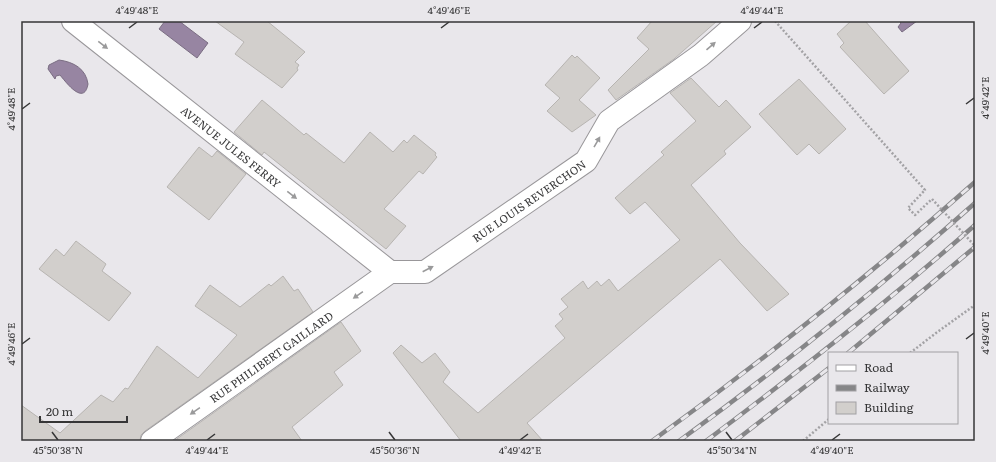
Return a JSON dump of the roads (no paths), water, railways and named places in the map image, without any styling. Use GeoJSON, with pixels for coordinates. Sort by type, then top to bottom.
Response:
{"type":"FeatureCollection","features":[{"type":"Feature","properties":{"kind":"street","name":"AVENUE JULES FERRY"},"geometry":{"type":"LineString","coordinates":[[73,21],[390,272]]}},
{"type":"Feature","properties":{"kind":"street","name":"RUE LOUIS REVERCHON"},"geometry":{"type":"LineString","coordinates":[[390,272],[425,272],[586,161],[609,121],[701,55],[740,21]]}},
{"type":"Feature","properties":{"kind":"street","name":"RUE PHILIBERT GAILLARD"},"geometry":{"type":"LineString","coordinates":[[152,441],[390,272]]}},
{"type":"Feature","properties":{"kind":"railway"},"geometry":{"type":"LineString","coordinates":[[652,441],[735,379],[857,283],[975,182]]}},
{"type":"Feature","properties":{"kind":"railway"},"geometry":{"type":"LineString","coordinates":[[679,441],[830,326],[975,203]]}},
{"type":"Feature","properties":{"kind":"railway"},"geometry":{"type":"LineString","coordinates":[[706,441],[843,336],[975,225]]}},
{"type":"Feature","properties":{"kind":"railway"},"geometry":{"type":"LineString","coordinates":[[849,352],[975,247]]}},
{"type":"Feature","properties":{"kind":"railway"},"geometry":{"type":"LineString","coordinates":[[735,441],[828,369]]}}]}
